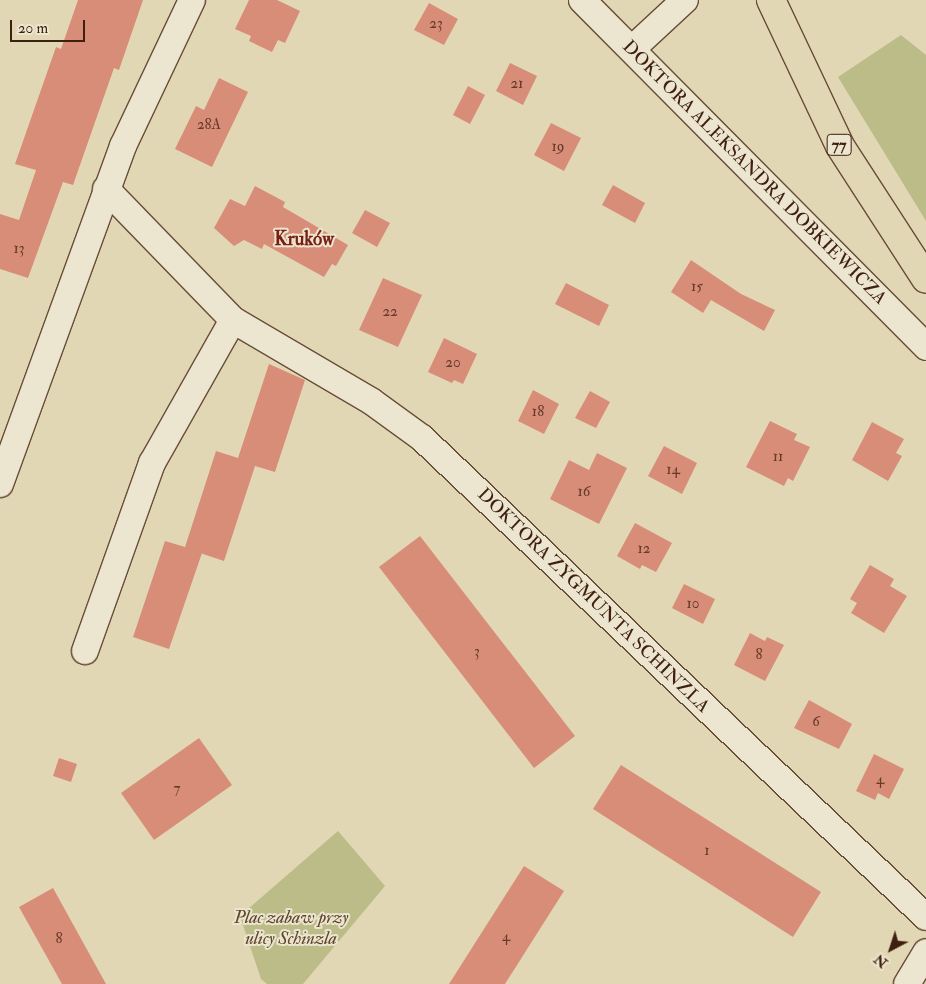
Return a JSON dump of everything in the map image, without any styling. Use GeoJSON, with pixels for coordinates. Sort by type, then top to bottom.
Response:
{"type":"FeatureCollection","features":[{"type":"Feature","properties":{"kind":"main road","name":"77"},"geometry":{"type":"LineString","coordinates":[[771,0],[840,146],[926,279]]}},
{"type":"Feature","properties":{"kind":"street"},"geometry":{"type":"LineString","coordinates":[[0,484],[106,189],[192,0]]}},
{"type":"Feature","properties":{"kind":"street","name":"DOKTORA ALEKSANDRA DOBKIEWICZA"},"geometry":{"type":"LineString","coordinates":[[582,0],[926,348]]}},
{"type":"Feature","properties":{"kind":"street"},"geometry":{"type":"LineString","coordinates":[[632,49],[685,0]]}},
{"type":"Feature","properties":{"kind":"street","name":"DOKTORA ZYGMUNTA SCHINZLA"},"geometry":{"type":"LineString","coordinates":[[106,189],[233,320],[371,401],[422,438],[926,917]]}},
{"type":"Feature","properties":{"kind":"street"},"geometry":{"type":"LineString","coordinates":[[85,651],[152,463],[233,320]]}},
{"type":"Feature","properties":{"kind":"street"},"geometry":{"type":"LineString","coordinates":[[907,984],[926,952]]}},
{"type":"Feature","properties":{"kind":"green space"},"geometry":{"type":"Polygon","coordinates":[[[901,35],[926,55],[926,221],[838,77],[901,35]]]}},
{"type":"Feature","properties":{"kind":"green space","name":"Plac zabaw przy ulicy Schinzla"},"geometry":{"type":"Polygon","coordinates":[[[338,831],[385,886],[303,984],[267,984],[261,979],[240,916],[338,831]]]}},
{"type":"Feature","properties":{"kind":"building"},"geometry":{"type":"Polygon","coordinates":[[[78,0],[143,0],[119,70],[114,68],[73,185],[63,182],[28,278],[0,269],[0,214],[19,220],[36,170],[15,164],[56,47],[61,49],[78,0]]]}},
{"type":"Feature","properties":{"kind":"building"},"geometry":{"type":"Polygon","coordinates":[[[249,0],[277,0],[300,11],[285,43],[278,40],[272,52],[249,41],[251,36],[235,29],[249,0]]]}},
{"type":"Feature","properties":{"kind":"building"},"geometry":{"type":"Polygon","coordinates":[[[429,3],[458,19],[444,45],[414,30],[429,3]]]}},
{"type":"Feature","properties":{"kind":"building"},"geometry":{"type":"Polygon","coordinates":[[[510,63],[537,76],[523,105],[496,91],[510,63]]]}},
{"type":"Feature","properties":{"kind":"building"},"geometry":{"type":"Polygon","coordinates":[[[219,78],[248,92],[212,167],[175,149],[196,106],[204,110],[219,78]]]}},
{"type":"Feature","properties":{"kind":"building"},"geometry":{"type":"Polygon","coordinates":[[[468,86],[485,95],[470,124],[453,115],[468,86]]]}},
{"type":"Feature","properties":{"kind":"building"},"geometry":{"type":"Polygon","coordinates":[[[551,123],[581,138],[564,171],[534,155],[551,123]]]}},
{"type":"Feature","properties":{"kind":"building"},"geometry":{"type":"Polygon","coordinates":[[[613,185],[645,203],[635,223],[602,205],[613,185]]]}},
{"type":"Feature","properties":{"kind":"building"},"geometry":{"type":"Polygon","coordinates":[[[255,186],[285,202],[283,207],[348,245],[336,266],[332,264],[324,277],[264,244],[262,249],[244,240],[234,246],[214,228],[230,199],[245,206],[255,186]]]}},
{"type":"Feature","properties":{"kind":"building"},"geometry":{"type":"Polygon","coordinates":[[[365,210],[390,223],[377,247],[352,233],[365,210]]]}},
{"type":"Feature","properties":{"kind":"building"},"geometry":{"type":"Polygon","coordinates":[[[691,260],[741,294],[775,310],[764,331],[711,300],[703,313],[671,292],[691,260]]]}},
{"type":"Feature","properties":{"kind":"building"},"geometry":{"type":"Polygon","coordinates":[[[383,278],[422,295],[398,347],[359,330],[383,278]]]}},
{"type":"Feature","properties":{"kind":"building"},"geometry":{"type":"Polygon","coordinates":[[[566,283],[609,305],[599,326],[555,304],[566,283]]]}},
{"type":"Feature","properties":{"kind":"building"},"geometry":{"type":"Polygon","coordinates":[[[444,338],[477,354],[463,384],[454,380],[452,383],[428,372],[444,338]]]}},
{"type":"Feature","properties":{"kind":"building"},"geometry":{"type":"Polygon","coordinates":[[[269,364],[305,380],[275,472],[255,466],[224,561],[202,554],[169,649],[133,637],[165,541],[185,547],[216,451],[238,458],[269,364]]]}},
{"type":"Feature","properties":{"kind":"building"},"geometry":{"type":"Polygon","coordinates":[[[533,390],[559,404],[544,434],[518,421],[533,390]]]}},
{"type":"Feature","properties":{"kind":"building"},"geometry":{"type":"Polygon","coordinates":[[[590,391],[610,402],[596,428],[575,418],[590,391]]]}},
{"type":"Feature","properties":{"kind":"building"},"geometry":{"type":"Polygon","coordinates":[[[770,421],[797,434],[794,440],[810,447],[793,481],[788,478],[784,486],[746,467],[770,421]]]}},
{"type":"Feature","properties":{"kind":"building"},"geometry":{"type":"Polygon","coordinates":[[[872,422],[904,439],[896,453],[902,456],[888,481],[852,460],[872,422]]]}},
{"type":"Feature","properties":{"kind":"building"},"geometry":{"type":"Polygon","coordinates":[[[664,446],[697,463],[682,494],[648,476],[664,446]]]}},
{"type":"Feature","properties":{"kind":"building"},"geometry":{"type":"Polygon","coordinates":[[[597,453],[627,468],[599,524],[550,499],[569,460],[589,470],[597,453]]]}},
{"type":"Feature","properties":{"kind":"building"},"geometry":{"type":"Polygon","coordinates":[[[635,523],[672,543],[656,572],[642,565],[640,569],[617,556],[635,523]]]}},
{"type":"Feature","properties":{"kind":"building"},"geometry":{"type":"Polygon","coordinates":[[[420,536],[575,736],[534,768],[379,567],[420,536]]]}},
{"type":"Feature","properties":{"kind":"building"},"geometry":{"type":"Polygon","coordinates":[[[870,565],[894,579],[890,586],[907,596],[884,633],[851,613],[857,603],[850,599],[870,565]]]}},
{"type":"Feature","properties":{"kind":"building"},"geometry":{"type":"Polygon","coordinates":[[[684,584],[715,599],[703,624],[672,608],[684,584]]]}},
{"type":"Feature","properties":{"kind":"building"},"geometry":{"type":"Polygon","coordinates":[[[750,633],[765,641],[767,637],[784,645],[765,681],[734,665],[750,633]]]}},
{"type":"Feature","properties":{"kind":"building"},"geometry":{"type":"Polygon","coordinates":[[[809,700],[852,724],[839,749],[794,728],[809,700]]]}},
{"type":"Feature","properties":{"kind":"building"},"geometry":{"type":"Polygon","coordinates":[[[199,738],[232,785],[154,840],[121,793],[199,738]]]}},
{"type":"Feature","properties":{"kind":"building"},"geometry":{"type":"Polygon","coordinates":[[[874,754],[904,769],[889,799],[878,793],[875,800],[856,791],[874,754]]]}},
{"type":"Feature","properties":{"kind":"building"},"geometry":{"type":"Polygon","coordinates":[[[59,758],[77,764],[71,782],[53,776],[59,758]]]}},
{"type":"Feature","properties":{"kind":"building"},"geometry":{"type":"Polygon","coordinates":[[[621,765],[821,892],[793,937],[593,809],[621,765]]]}},
{"type":"Feature","properties":{"kind":"building"},"geometry":{"type":"Polygon","coordinates":[[[524,866],[564,891],[505,984],[449,984],[524,866]]]}},
{"type":"Feature","properties":{"kind":"building"},"geometry":{"type":"Polygon","coordinates":[[[53,888],[106,984],[62,984],[19,907],[53,888]]]}},
{"type":"Feature","properties":{"kind":"district","name":"Kruków"},"geometry":{"type":"Point","coordinates":[304,240]}}]}
